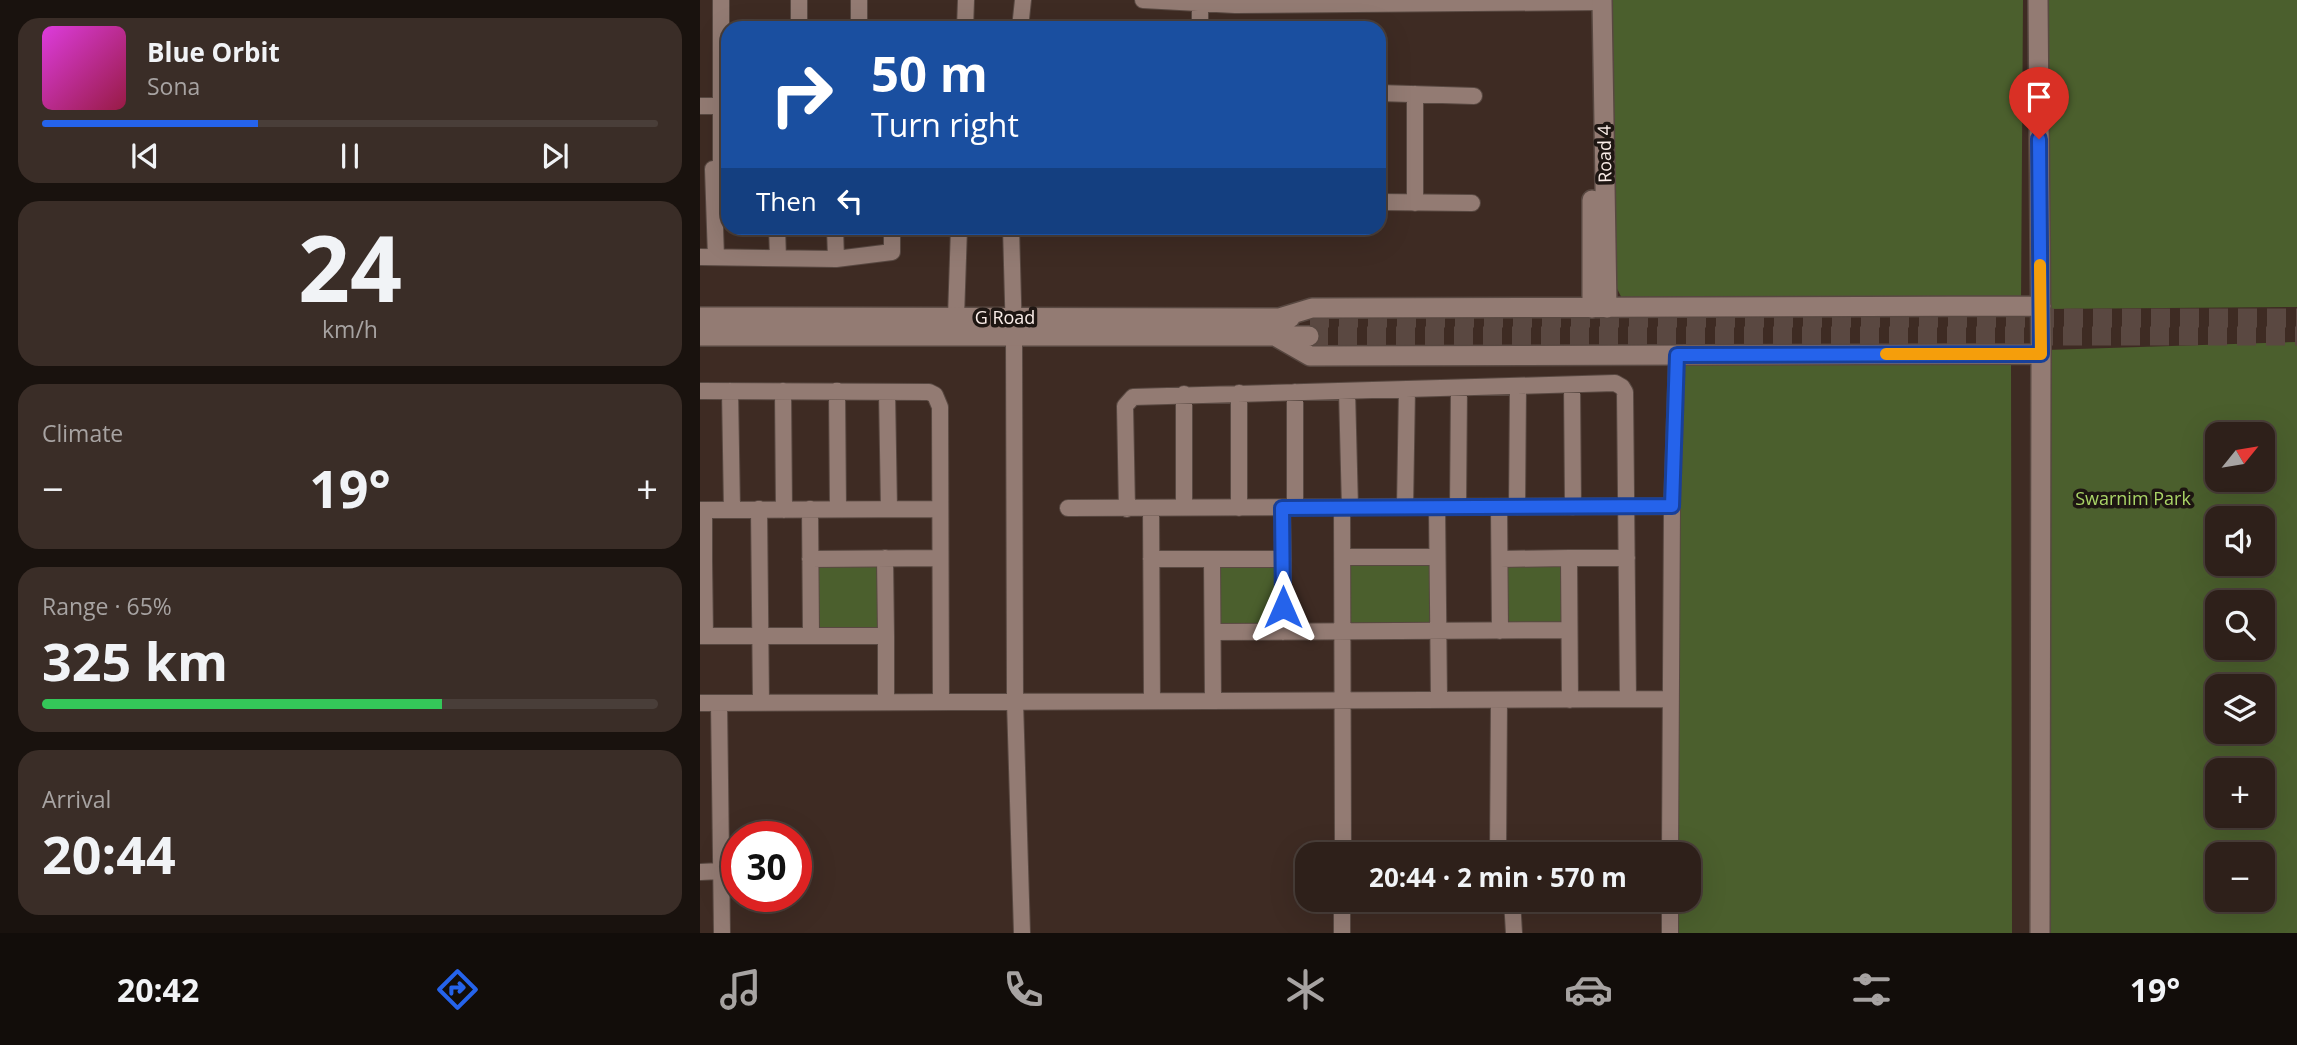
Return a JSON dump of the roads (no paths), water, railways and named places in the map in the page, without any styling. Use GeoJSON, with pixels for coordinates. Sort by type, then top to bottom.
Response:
{"type":"FeatureCollection","features":[{"type":"Feature","properties":{"kind":"street"},"geometry":{"type":"LineString","coordinates":[[721,0],[721,106],[708,257],[836,259],[891,252],[892,235]]}},
{"type":"Feature","properties":{"kind":"street"},"geometry":{"type":"LineString","coordinates":[[799,0],[799,21]]}},
{"type":"Feature","properties":{"kind":"street"},"geometry":{"type":"LineString","coordinates":[[859,0],[859,21]]}},
{"type":"Feature","properties":{"kind":"street"},"geometry":{"type":"LineString","coordinates":[[965,21],[966,0]]}},
{"type":"Feature","properties":{"kind":"street"},"geometry":{"type":"LineString","coordinates":[[1021,21],[1023,0]]}},
{"type":"Feature","properties":{"kind":"street"},"geometry":{"type":"LineString","coordinates":[[1143,0],[1200,5],[1597,1]]}},
{"type":"Feature","properties":{"kind":"street"},"geometry":{"type":"LineString","coordinates":[[2038,0],[2041,306],[2040,933]]}},
{"type":"Feature","properties":{"kind":"street","name":"Road 4"},"geometry":{"type":"LineString","coordinates":[[1597,1],[1599,307]]}},
{"type":"Feature","properties":{"kind":"street"},"geometry":{"type":"LineString","coordinates":[[1200,5],[1200,21]]}},
{"type":"Feature","properties":{"kind":"street"},"geometry":{"type":"LineString","coordinates":[[1386,93],[1474,96]]}},
{"type":"Feature","properties":{"kind":"street"},"geometry":{"type":"LineString","coordinates":[[1415,94],[1415,203]]}},
{"type":"Feature","properties":{"kind":"street"},"geometry":{"type":"LineString","coordinates":[[700,106],[721,106]]}},
{"type":"Feature","properties":{"kind":"street"},"geometry":{"type":"LineString","coordinates":[[1386,202],[1472,203]]}},
{"type":"Feature","properties":{"kind":"street"},"geometry":{"type":"LineString","coordinates":[[777,235],[778,258]]}},
{"type":"Feature","properties":{"kind":"street"},"geometry":{"type":"LineString","coordinates":[[835,235],[836,259]]}},
{"type":"Feature","properties":{"kind":"street"},"geometry":{"type":"LineString","coordinates":[[956,317],[959,235]]}},
{"type":"Feature","properties":{"kind":"street"},"geometry":{"type":"LineString","coordinates":[[1011,235],[1015,702],[1022,933]]}},
{"type":"Feature","properties":{"kind":"street"},"geometry":{"type":"LineString","coordinates":[[2041,306],[1312,309],[1277,327],[1310,356],[2041,354]]}},
{"type":"Feature","properties":{"kind":"street","name":"G Road"},"geometry":{"type":"LineString","coordinates":[[700,317],[956,317],[1014,327]]}},
{"type":"Feature","properties":{"kind":"street","name":"G Road"},"geometry":{"type":"LineString","coordinates":[[700,336],[1014,327],[1310,327]]}},
{"type":"Feature","properties":{"kind":"street"},"geometry":{"type":"LineString","coordinates":[[1670,842],[1672,506],[1677,355]]}},
{"type":"Feature","properties":{"kind":"street"},"geometry":{"type":"LineString","coordinates":[[1127,509],[1125,406],[1133,397],[1615,383],[1625,392],[1628,699]]}},
{"type":"Feature","properties":{"kind":"street"},"geometry":{"type":"LineString","coordinates":[[1572,385],[1573,507]]}},
{"type":"Feature","properties":{"kind":"street"},"geometry":{"type":"LineString","coordinates":[[1517,387],[1517,507]]}},
{"type":"Feature","properties":{"kind":"street"},"geometry":{"type":"LineString","coordinates":[[1458,388],[1458,507]]}},
{"type":"Feature","properties":{"kind":"street"},"geometry":{"type":"LineString","coordinates":[[1405,508],[1407,389]]}},
{"type":"Feature","properties":{"kind":"street"},"geometry":{"type":"LineString","coordinates":[[700,391],[929,392],[937,399],[940,407],[942,702]]}},
{"type":"Feature","properties":{"kind":"street"},"geometry":{"type":"LineString","coordinates":[[730,391],[732,510]]}},
{"type":"Feature","properties":{"kind":"street"},"geometry":{"type":"LineString","coordinates":[[783,391],[784,510]]}},
{"type":"Feature","properties":{"kind":"street"},"geometry":{"type":"LineString","coordinates":[[837,391],[838,509]]}},
{"type":"Feature","properties":{"kind":"street"},"geometry":{"type":"LineString","coordinates":[[887,391],[889,509]]}},
{"type":"Feature","properties":{"kind":"street"},"geometry":{"type":"LineString","coordinates":[[1343,842],[1343,557],[1347,391]]}},
{"type":"Feature","properties":{"kind":"street"},"geometry":{"type":"LineString","coordinates":[[1283,632],[1283,559],[1295,392]]}},
{"type":"Feature","properties":{"kind":"street"},"geometry":{"type":"LineString","coordinates":[[1239,393],[1239,508]]}},
{"type":"Feature","properties":{"kind":"street"},"geometry":{"type":"LineString","coordinates":[[1184,394],[1184,508]]}},
{"type":"Feature","properties":{"kind":"street"},"geometry":{"type":"LineString","coordinates":[[1068,509],[1672,506]]}},
{"type":"Feature","properties":{"kind":"street"},"geometry":{"type":"LineString","coordinates":[[1437,507],[1438,700]]}},
{"type":"Feature","properties":{"kind":"street"},"geometry":{"type":"LineString","coordinates":[[1499,507],[1500,631]]}},
{"type":"Feature","properties":{"kind":"street"},"geometry":{"type":"LineString","coordinates":[[1151,508],[1152,701]]}},
{"type":"Feature","properties":{"kind":"street"},"geometry":{"type":"LineString","coordinates":[[760,509],[761,703]]}},
{"type":"Feature","properties":{"kind":"street"},"geometry":{"type":"LineString","coordinates":[[810,509],[811,636]]}},
{"type":"Feature","properties":{"kind":"street"},"geometry":{"type":"LineString","coordinates":[[886,636],[703,636],[702,510],[940,509]]}},
{"type":"Feature","properties":{"kind":"street"},"geometry":{"type":"LineString","coordinates":[[1343,557],[1437,557]]}},
{"type":"Feature","properties":{"kind":"street"},"geometry":{"type":"LineString","coordinates":[[885,558],[886,702]]}},
{"type":"Feature","properties":{"kind":"street"},"geometry":{"type":"LineString","coordinates":[[810,559],[940,558]]}},
{"type":"Feature","properties":{"kind":"street"},"geometry":{"type":"LineString","coordinates":[[1569,558],[1570,699]]}},
{"type":"Feature","properties":{"kind":"street"},"geometry":{"type":"LineString","coordinates":[[1500,559],[1627,558]]}},
{"type":"Feature","properties":{"kind":"street"},"geometry":{"type":"LineString","coordinates":[[1152,559],[1283,559]]}},
{"type":"Feature","properties":{"kind":"street"},"geometry":{"type":"LineString","coordinates":[[1212,559],[1213,701]]}},
{"type":"Feature","properties":{"kind":"street"},"geometry":{"type":"LineString","coordinates":[[1213,632],[1569,631]]}},
{"type":"Feature","properties":{"kind":"street"},"geometry":{"type":"LineString","coordinates":[[700,703],[1671,699]]}},
{"type":"Feature","properties":{"kind":"street"},"geometry":{"type":"LineString","coordinates":[[1498,842],[1499,700]]}},
{"type":"Feature","properties":{"kind":"street"},"geometry":{"type":"LineString","coordinates":[[700,872],[721,872],[719,703]]}},
{"type":"Feature","properties":{"kind":"street"},"geometry":{"type":"LineString","coordinates":[[722,912],[722,933]]}},
{"type":"Feature","properties":{"kind":"street"},"geometry":{"type":"LineString","coordinates":[[1342,912],[1342,933]]}},
{"type":"Feature","properties":{"kind":"street"},"geometry":{"type":"LineString","coordinates":[[1513,912],[1514,933]]}},
{"type":"Feature","properties":{"kind":"street"},"geometry":{"type":"LineString","coordinates":[[1670,912],[1670,933]]}},
{"type":"Feature","properties":{"kind":"tunnel"},"geometry":{"type":"LineString","coordinates":[[1310,318],[2297,318]]}},
{"type":"Feature","properties":{"kind":"tunnel"},"geometry":{"type":"LineString","coordinates":[[1309,336],[2297,336]]}},
{"type":"Feature","properties":{"kind":"park label","name":"Swarnim Park"},"geometry":{"type":"Point","coordinates":[2133,498]}}]}
